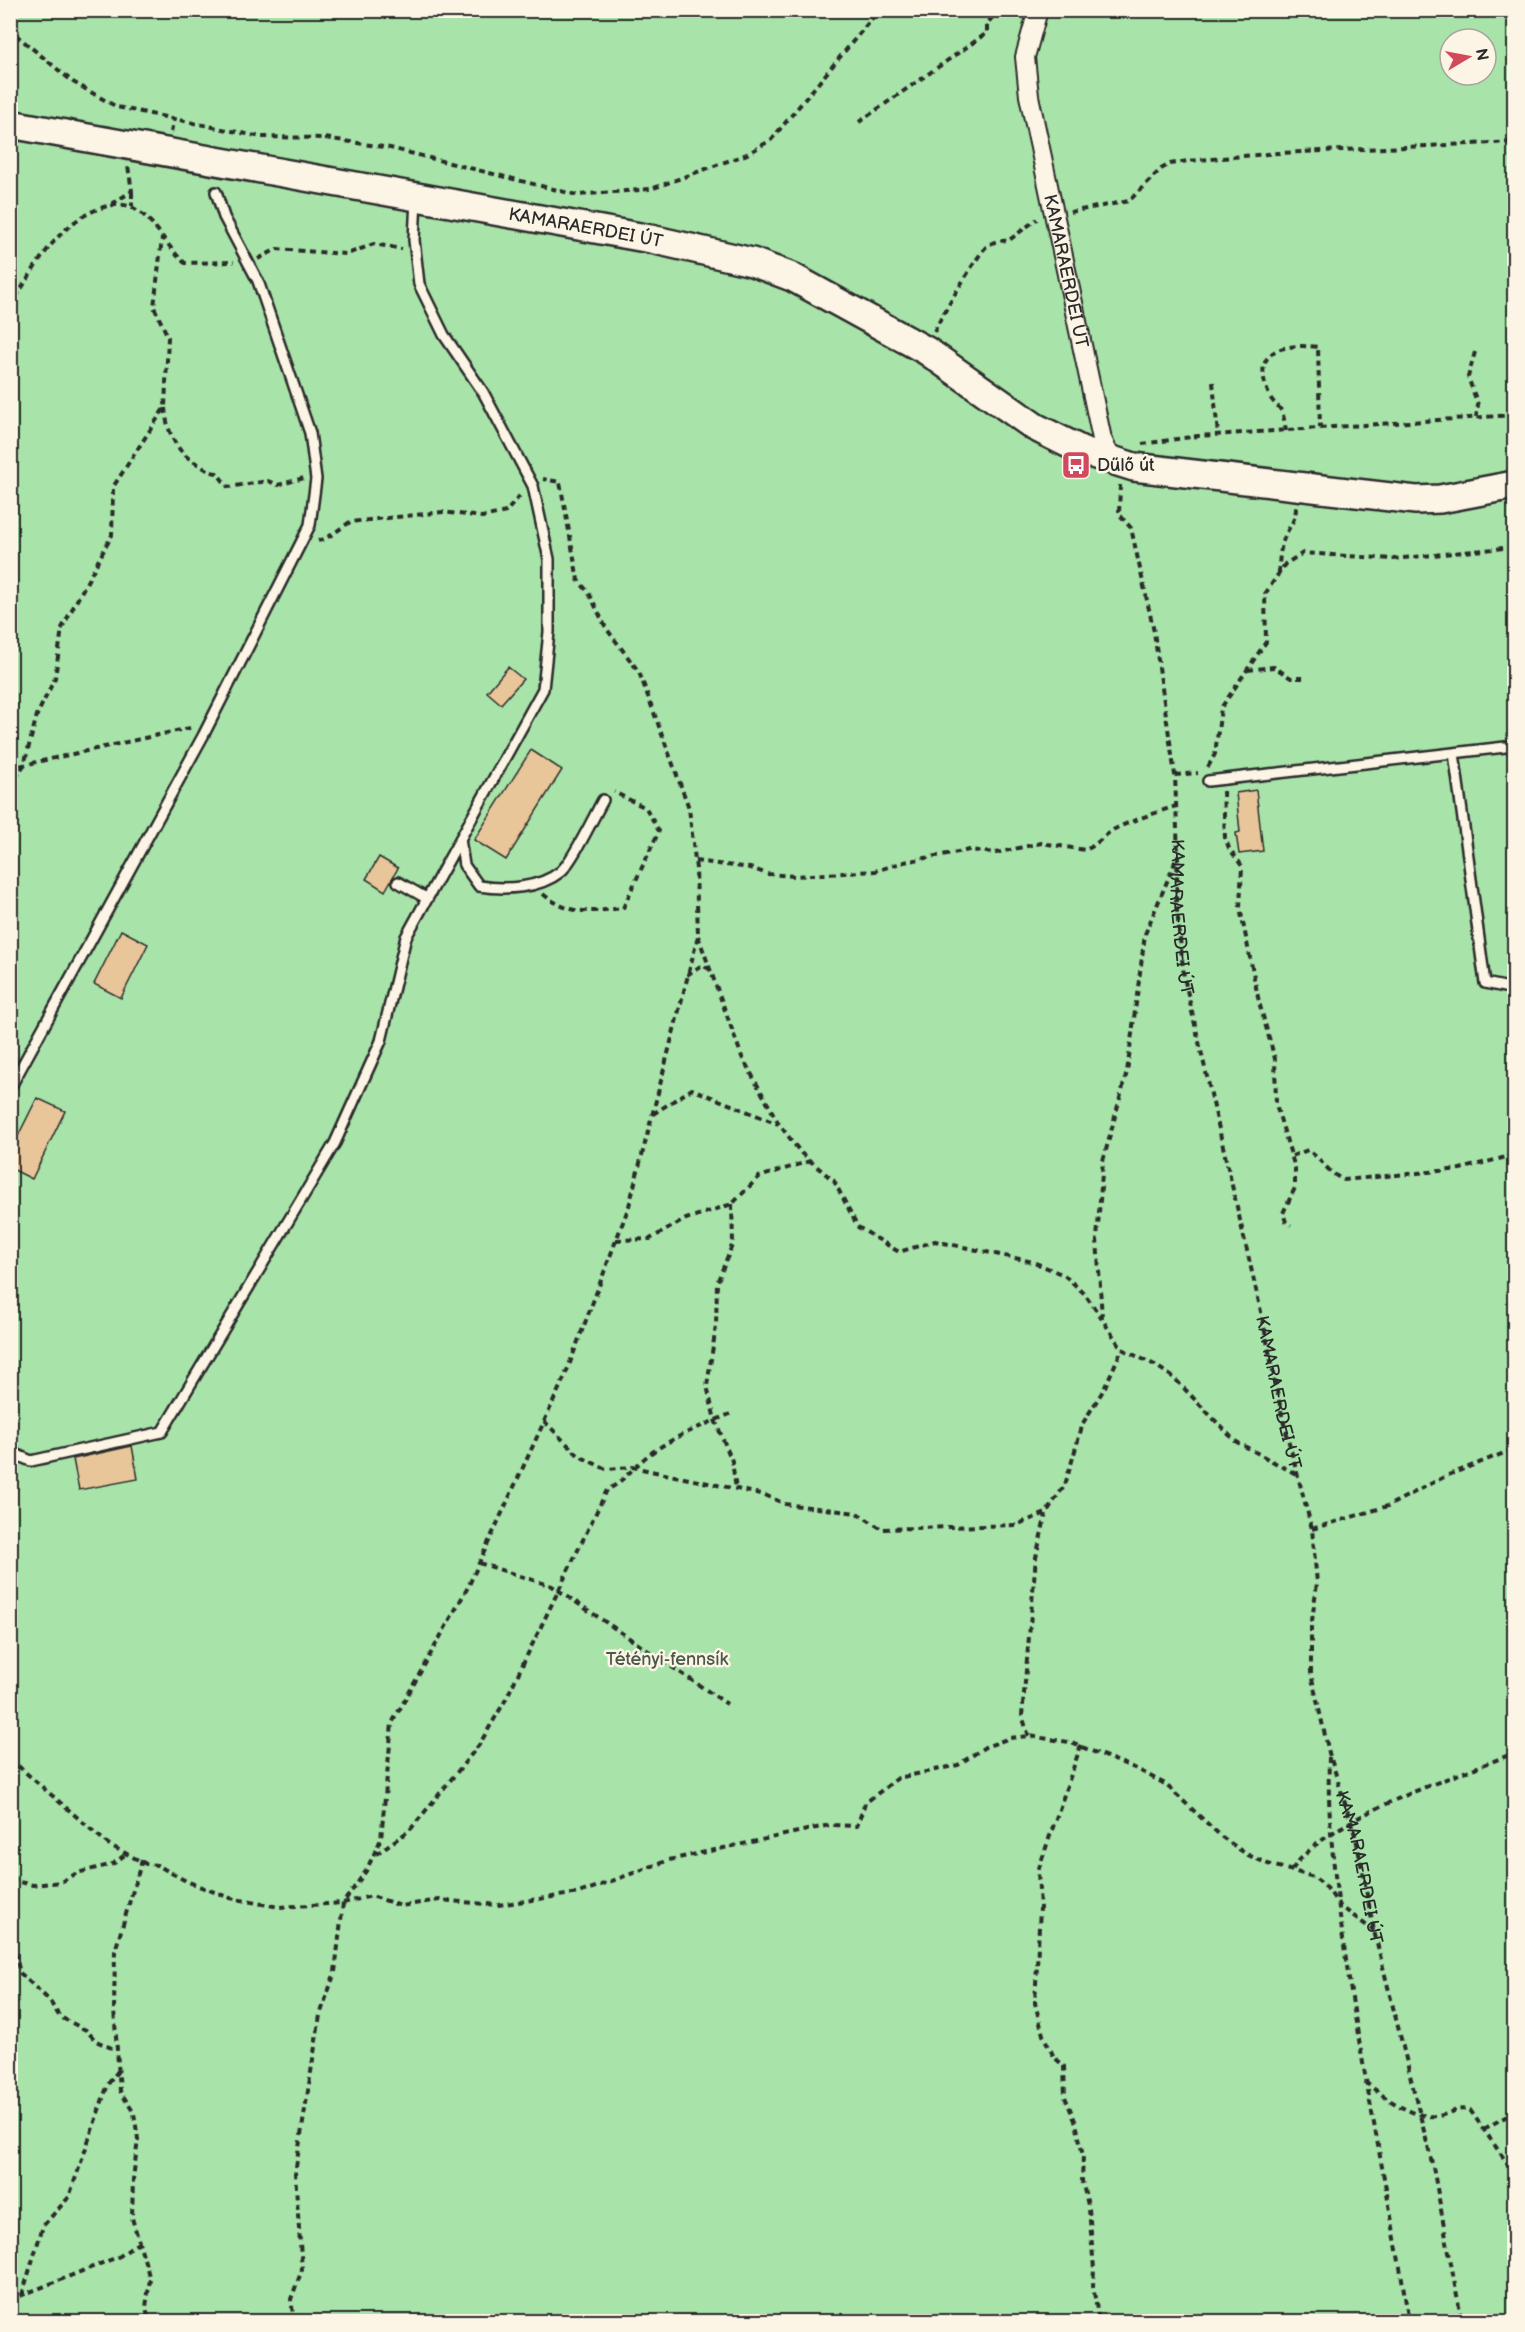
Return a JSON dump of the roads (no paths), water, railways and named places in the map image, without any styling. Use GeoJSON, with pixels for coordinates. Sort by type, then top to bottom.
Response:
{"type":"FeatureCollection","features":[{"type":"Feature","properties":{"kind":"street","name":"KAMARAERDEI ÚT"},"geometry":{"type":"LineString","coordinates":[[1038,10],[1027,44],[1025,68],[1053,215],[1102,439],[1112,461]]}},
{"type":"Feature","properties":{"kind":"street","name":"KAMARAERDEI ÚT"},"geometry":{"type":"LineString","coordinates":[[10,124],[416,199],[651,239],[752,262],[792,277],[927,351],[1035,428],[1083,451],[1112,461],[1223,480],[1405,500],[1440,499],[1515,485]]}},
{"type":"Feature","properties":{"kind":"lane"},"geometry":{"type":"LineString","coordinates":[[10,1088],[210,723],[310,525],[316,479],[310,433],[250,263],[224,217],[216,192]]}},
{"type":"Feature","properties":{"kind":"lane"},"geometry":{"type":"LineString","coordinates":[[10,1452],[31,1461],[162,1432],[335,1143],[381,1041],[406,937],[543,689],[549,632],[549,559],[533,486],[483,392],[444,335],[419,284],[416,251],[416,199]]}},
{"type":"Feature","properties":{"kind":"lane"},"geometry":{"type":"LineString","coordinates":[[1213,781],[1515,746]]}},
{"type":"Feature","properties":{"kind":"lane"},"geometry":{"type":"LineString","coordinates":[[1454,753],[1485,983],[1515,989]]}},
{"type":"Feature","properties":{"kind":"lane"},"geometry":{"type":"LineString","coordinates":[[460,839],[464,865],[479,886],[501,889],[531,885],[561,872],[603,800]]}},
{"type":"Feature","properties":{"kind":"lane"},"geometry":{"type":"LineString","coordinates":[[398,882],[426,898]]}},
{"type":"Feature","properties":{"kind":"place","name":"Dűlő út"},"geometry":{"type":"Point","coordinates":[1076,465]}},
{"type":"Feature","properties":{"kind":"park label","name":"Tétényi-fennsík"},"geometry":{"type":"Point","coordinates":[667,1659]}}]}
